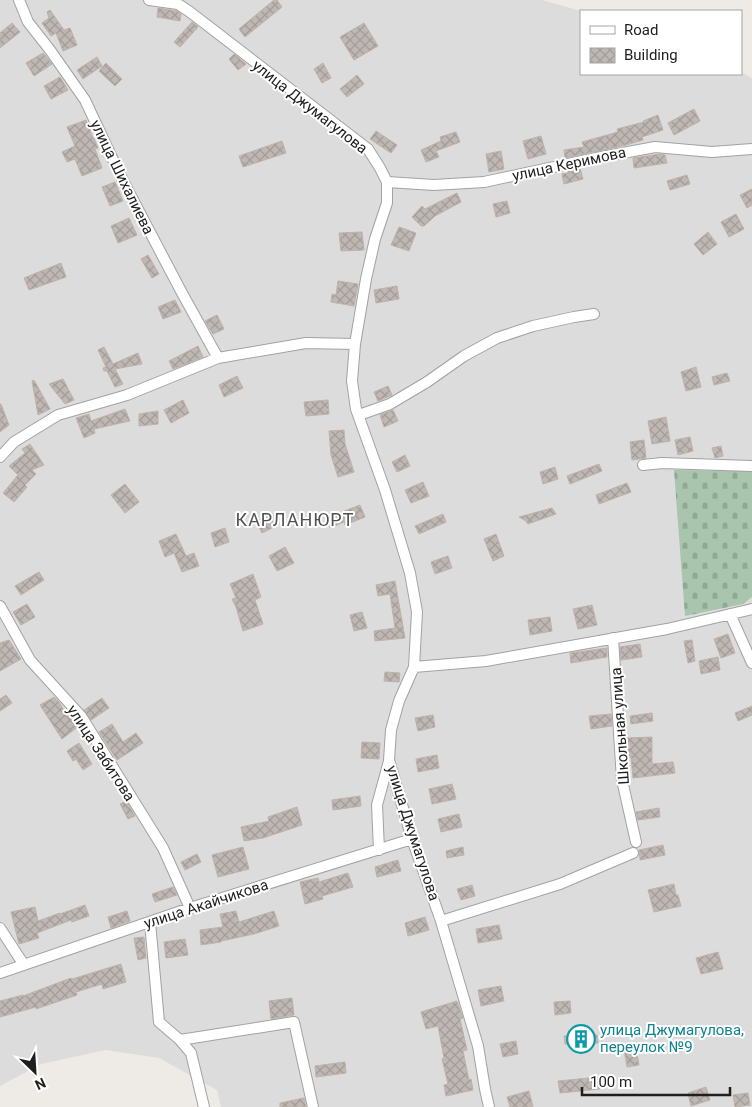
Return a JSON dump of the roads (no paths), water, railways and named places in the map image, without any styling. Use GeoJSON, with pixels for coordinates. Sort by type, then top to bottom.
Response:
{"type":"FeatureCollection","features":[{"type":"Feature","properties":{"kind":"street","name":"улица Шихалиева"},"geometry":{"type":"LineString","coordinates":[[20,0],[28,22],[85,100],[121,177],[218,358]]}},
{"type":"Feature","properties":{"kind":"street","name":"улица Джумагулова"},"geometry":{"type":"LineString","coordinates":[[149,0],[178,4],[190,12],[368,149],[387,182],[387,203],[375,239],[366,279],[355,344],[352,381],[356,409],[385,490],[410,573],[417,612],[414,668],[399,701],[391,730],[389,760],[412,839],[441,920],[478,1046],[489,1107]]}},
{"type":"Feature","properties":{"kind":"street","name":"улица Керимова"},"geometry":{"type":"LineString","coordinates":[[387,182],[434,185],[484,182],[655,147],[712,152],[752,149]]}},
{"type":"Feature","properties":{"kind":"street"},"geometry":{"type":"LineString","coordinates":[[359,415],[390,404],[427,382],[464,356],[497,338],[533,326],[594,314]]}},
{"type":"Feature","properties":{"kind":"street"},"geometry":{"type":"LineString","coordinates":[[0,457],[14,442],[58,416],[127,395],[218,358],[306,343],[355,344]]}},
{"type":"Feature","properties":{"kind":"street"},"geometry":{"type":"LineString","coordinates":[[643,465],[752,466]]}},
{"type":"Feature","properties":{"kind":"street","name":"улица Забитова"},"geometry":{"type":"LineString","coordinates":[[0,606],[30,660],[81,716],[163,848],[190,908]]}},
{"type":"Feature","properties":{"kind":"street"},"geometry":{"type":"LineString","coordinates":[[414,668],[486,661],[667,629],[752,609]]}},
{"type":"Feature","properties":{"kind":"street"},"geometry":{"type":"LineString","coordinates":[[730,614],[752,663]]}},
{"type":"Feature","properties":{"kind":"street","name":"Школьная улица"},"geometry":{"type":"LineString","coordinates":[[613,638],[622,780],[636,842]]}},
{"type":"Feature","properties":{"kind":"street"},"geometry":{"type":"LineString","coordinates":[[379,850],[377,805],[389,760]]}},
{"type":"Feature","properties":{"kind":"street","name":"улица Акайчикова"},"geometry":{"type":"LineString","coordinates":[[0,973],[190,908],[412,839]]}},
{"type":"Feature","properties":{"kind":"street"},"geometry":{"type":"LineString","coordinates":[[441,920],[560,884],[633,853]]}},
{"type":"Feature","properties":{"kind":"street"},"geometry":{"type":"LineString","coordinates":[[150,922],[159,1022],[180,1040],[191,1053],[204,1107]]}},
{"type":"Feature","properties":{"kind":"street"},"geometry":{"type":"LineString","coordinates":[[0,928],[24,965]]}},
{"type":"Feature","properties":{"kind":"street"},"geometry":{"type":"LineString","coordinates":[[180,1040],[294,1022],[313,1107]]}},
{"type":"Feature","properties":{"kind":"place","name":"улица Джумагулова, переулок №9"},"geometry":{"type":"Point","coordinates":[581,1039]}},
{"type":"Feature","properties":{"kind":"district","name":"КАРЛАНЮРТ"},"geometry":{"type":"Point","coordinates":[295,520]}}]}
